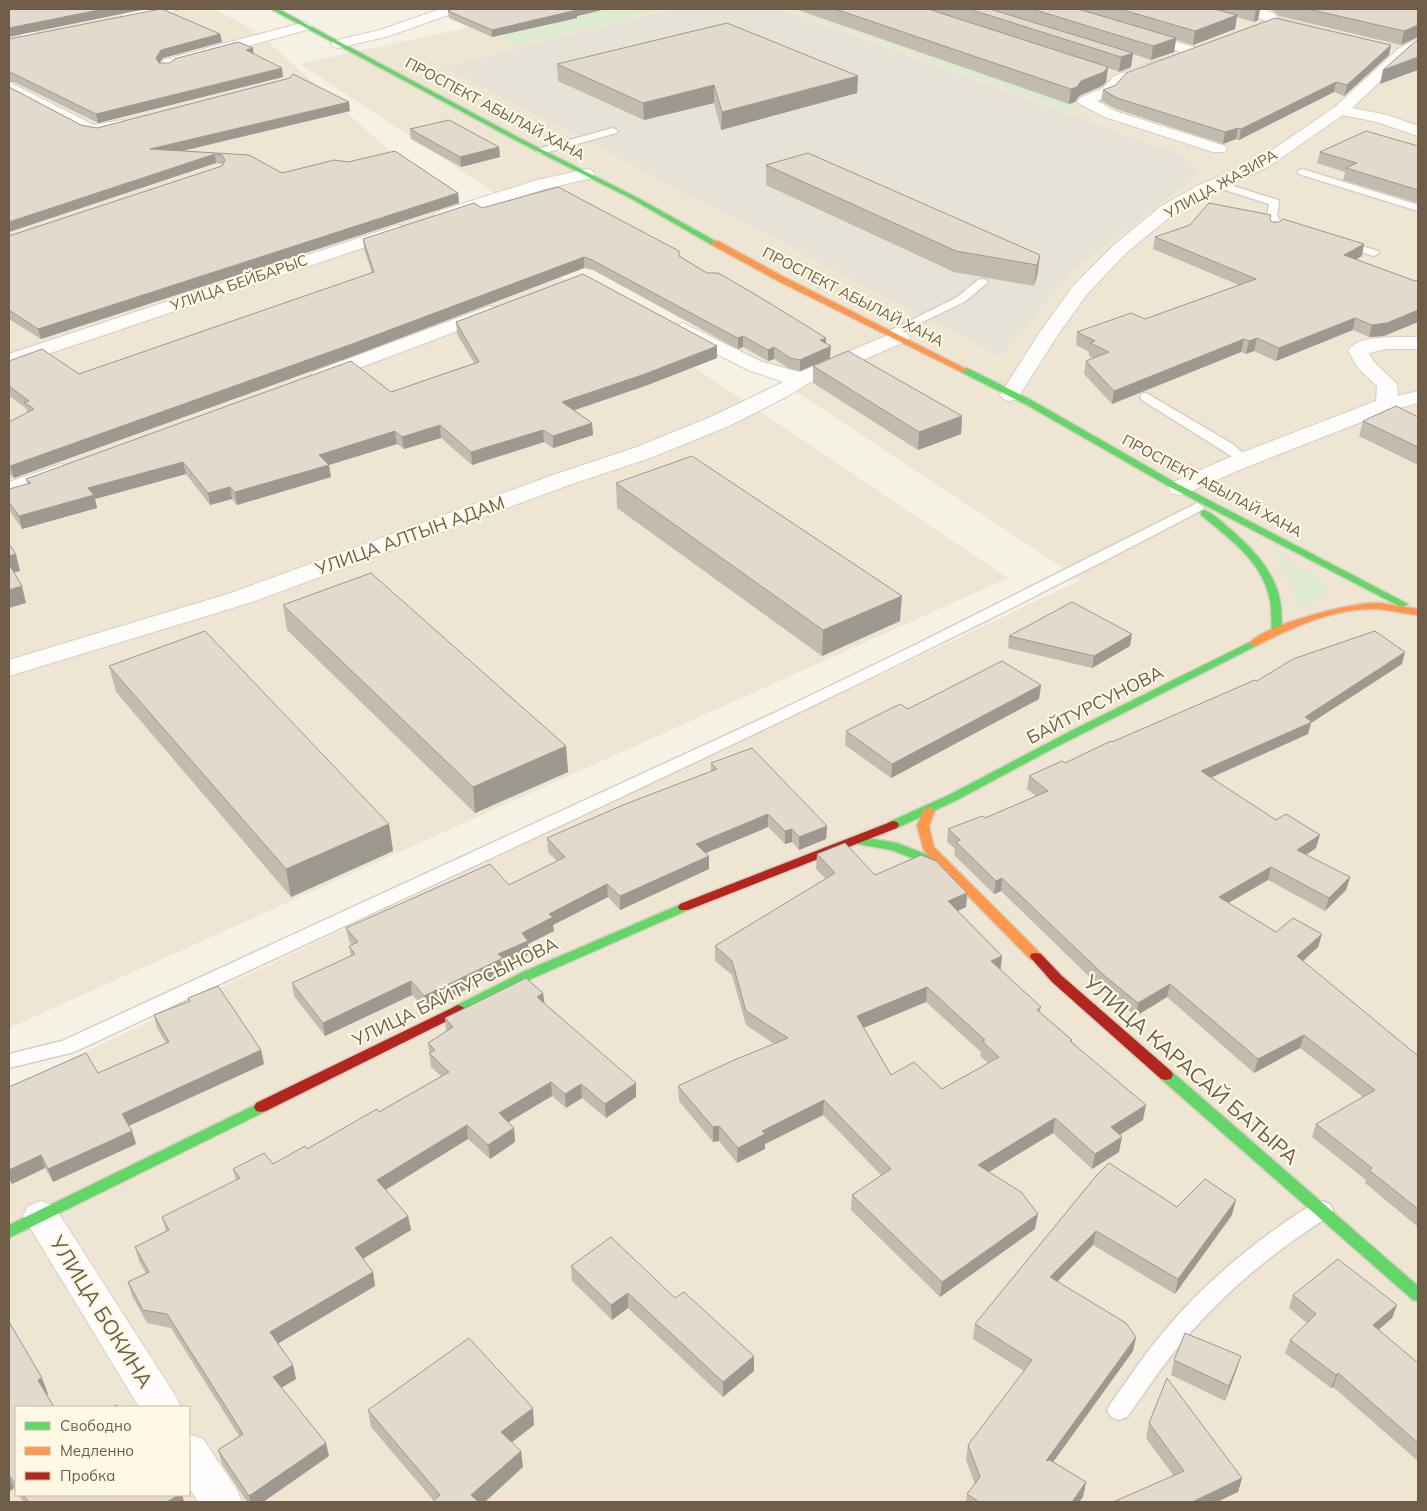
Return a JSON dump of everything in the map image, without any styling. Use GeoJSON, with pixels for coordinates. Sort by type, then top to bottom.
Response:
{"type":"FeatureCollection","features":[{"type":"Feature","properties":{"kind":"main road","name":"ПРОСПЕКТ АБЫЛАЙ ХАНА"},"geometry":{"type":"LineString","coordinates":[[274,9],[781,279],[895,335],[1010,395],[1030,403],[1176,487],[1418,612]]}},
{"type":"Feature","properties":{"kind":"main road"},"geometry":{"type":"LineString","coordinates":[[1176,487],[1248,552],[1261,567],[1274,595],[1277,631]]}},
{"type":"Feature","properties":{"kind":"main road","name":"БАЙТУРСУНОВА"},"geometry":{"type":"LineString","coordinates":[[929,811],[1050,746],[1198,673],[1277,631],[1343,610],[1374,606],[1418,612]]}},
{"type":"Feature","properties":{"kind":"main road","name":"УЛИЦА БАЙТУРСЫНОВА"},"geometry":{"type":"LineString","coordinates":[[9,1232],[528,975],[655,919],[929,811]]}},
{"type":"Feature","properties":{"kind":"main road","name":"УЛИЦА КАРАСАЙ БАТЫРА"},"geometry":{"type":"LineString","coordinates":[[929,811],[923,826],[928,848],[1057,979],[1418,1295]]}},
{"type":"Feature","properties":{"kind":"main road"},"geometry":{"type":"LineString","coordinates":[[856,840],[893,846],[946,866]]}},
{"type":"Feature","properties":{"kind":"street"},"geometry":{"type":"LineString","coordinates":[[118,19],[171,9]]}},
{"type":"Feature","properties":{"kind":"street"},"geometry":{"type":"LineString","coordinates":[[338,44],[400,28],[452,9]]}},
{"type":"Feature","properties":{"kind":"street"},"geometry":{"type":"LineString","coordinates":[[1248,9],[1271,18],[1271,21]]}},
{"type":"Feature","properties":{"kind":"street"},"geometry":{"type":"LineString","coordinates":[[1255,29],[1271,21],[1316,32]]}},
{"type":"Feature","properties":{"kind":"street"},"geometry":{"type":"LineString","coordinates":[[9,23],[35,38]]}},
{"type":"Feature","properties":{"kind":"street"},"geometry":{"type":"LineString","coordinates":[[166,67],[168,63],[305,26]]}},
{"type":"Feature","properties":{"kind":"street"},"geometry":{"type":"LineString","coordinates":[[1127,31],[1192,51]]}},
{"type":"Feature","properties":{"kind":"street"},"geometry":{"type":"LineString","coordinates":[[17,41],[52,33]]}},
{"type":"Feature","properties":{"kind":"street","name":"УЛИЦА ЖАЗИРА"},"geometry":{"type":"LineString","coordinates":[[1010,395],[1050,332],[1082,288],[1120,249],[1166,212],[1218,184],[1262,164],[1340,110],[1403,52],[1418,42]]}},
{"type":"Feature","properties":{"kind":"street"},"geometry":{"type":"LineString","coordinates":[[1210,45],[1119,79],[1108,91],[1084,101],[1110,114],[1219,149]]}},
{"type":"Feature","properties":{"kind":"street"},"geometry":{"type":"LineString","coordinates":[[1383,47],[1403,52]]}},
{"type":"Feature","properties":{"kind":"street"},"geometry":{"type":"LineString","coordinates":[[1132,61],[1151,67]]}},
{"type":"Feature","properties":{"kind":"street"},"geometry":{"type":"LineString","coordinates":[[1102,73],[1119,79]]}},
{"type":"Feature","properties":{"kind":"street"},"geometry":{"type":"LineString","coordinates":[[9,87],[90,129],[98,130],[138,121]]}},
{"type":"Feature","properties":{"kind":"street"},"geometry":{"type":"LineString","coordinates":[[1340,110],[1381,118],[1418,131]]}},
{"type":"Feature","properties":{"kind":"street","name":"УЛИЦА БЕЙБАРЫС"},"geometry":{"type":"LineString","coordinates":[[9,361],[469,207],[540,185],[586,174]]}},
{"type":"Feature","properties":{"kind":"street"},"geometry":{"type":"LineString","coordinates":[[302,383],[512,304]]}},
{"type":"Feature","properties":{"kind":"street"},"geometry":{"type":"LineString","coordinates":[[663,319],[741,361],[787,377],[802,379]]}},
{"type":"Feature","properties":{"kind":"street","name":"УЛИЦА АЛТЫН АДАМ"},"geometry":{"type":"LineString","coordinates":[[9,668],[240,598],[561,480],[645,452],[723,420],[779,393],[802,379],[895,335]]}},
{"type":"Feature","properties":{"kind":"street"},"geometry":{"type":"LineString","coordinates":[[1385,405],[1389,391],[1387,384],[1366,365],[1358,351],[1362,347],[1390,343],[1418,343]]}},
{"type":"Feature","properties":{"kind":"street"},"geometry":{"type":"LineString","coordinates":[[1176,487],[1385,405],[1418,397]]}},
{"type":"Feature","properties":{"kind":"street"},"geometry":{"type":"LineString","coordinates":[[9,490],[81,464]]}},
{"type":"Feature","properties":{"kind":"street","name":"УЛИЦА БОКИНА"},"geometry":{"type":"LineString","coordinates":[[41,1216],[159,1406]]}},
{"type":"Feature","properties":{"kind":"street"},"geometry":{"type":"LineString","coordinates":[[190,1454],[220,1502]]}},
{"type":"Feature","properties":{"kind":"lane"},"geometry":{"type":"LineString","coordinates":[[541,151],[613,131]]}},
{"type":"Feature","properties":{"kind":"lane"},"geometry":{"type":"LineString","coordinates":[[1302,172],[1418,208]]}},
{"type":"Feature","properties":{"kind":"lane"},"geometry":{"type":"LineString","coordinates":[[1218,184],[1274,202],[1272,215],[1278,227]]}},
{"type":"Feature","properties":{"kind":"lane"},"geometry":{"type":"LineString","coordinates":[[1336,241],[1374,252]]}},
{"type":"Feature","properties":{"kind":"lane"},"geometry":{"type":"LineString","coordinates":[[895,335],[960,300],[982,282]]}},
{"type":"Feature","properties":{"kind":"lane"},"geometry":{"type":"LineString","coordinates":[[1146,397],[1229,448],[1244,460]]}},
{"type":"Feature","properties":{"kind":"lane"},"geometry":{"type":"LineString","coordinates":[[9,1061],[67,1047],[646,779],[1088,565],[1197,507]]}},
{"type":"Feature","properties":{"kind":"lane"},"geometry":{"type":"LineString","coordinates":[[1119,1410],[1183,1324],[1247,1263],[1292,1228],[1322,1210]]}},
{"type":"Feature","properties":{"kind":"shaded area"},"geometry":{"type":"Polygon","coordinates":[[[9,9],[214,9],[256,31],[441,197],[1008,578],[9,1028],[9,9]]]}},
{"type":"Feature","properties":{"kind":"shaded area"},"geometry":{"type":"Polygon","coordinates":[[[552,9],[1418,9],[1418,1502],[9,1502],[9,1088],[1081,580],[300,64],[552,9]]]}},
{"type":"Feature","properties":{"kind":"shaded area"},"geometry":{"type":"Polygon","coordinates":[[[675,9],[780,9],[1186,157],[1200,174],[1073,270],[1001,357],[445,67],[675,9]]]}},
{"type":"Feature","properties":{"kind":"green space"},"geometry":{"type":"Polygon","coordinates":[[[603,9],[665,9],[513,46],[499,34],[603,9]]]}},
{"type":"Feature","properties":{"kind":"green space"},"geometry":{"type":"Polygon","coordinates":[[[789,9],[813,9],[1083,107],[1069,111],[789,9]]]}},
{"type":"Feature","properties":{"kind":"green space"},"geometry":{"type":"Polygon","coordinates":[[[1272,553],[1328,584],[1321,596],[1296,610],[1296,589],[1289,574],[1272,553]]]}},
{"type":"Feature","properties":{"kind":"building"},"geometry":{"type":"Polygon","coordinates":[[[9,9],[104,9],[9,28],[9,9]]]}},
{"type":"Feature","properties":{"kind":"building"},"geometry":{"type":"Polygon","coordinates":[[[160,9],[220,34],[161,50],[156,58],[159,63],[170,63],[174,59],[238,42],[253,48],[246,50],[282,68],[96,114],[9,73],[9,39],[160,9]]]}},
{"type":"Feature","properties":{"kind":"building"},"geometry":{"type":"Polygon","coordinates":[[[452,9],[577,10],[492,30],[448,11],[452,9]]]}},
{"type":"Feature","properties":{"kind":"building"},"geometry":{"type":"Polygon","coordinates":[[[835,9],[928,9],[1108,67],[1104,72],[1081,81],[1077,87],[1071,89],[835,9]]]}},
{"type":"Feature","properties":{"kind":"building"},"geometry":{"type":"Polygon","coordinates":[[[969,9],[990,9],[1133,53],[1121,57],[969,9]]]}},
{"type":"Feature","properties":{"kind":"building"},"geometry":{"type":"Polygon","coordinates":[[[1032,9],[1078,9],[1176,38],[1153,46],[1032,9]]]}},
{"type":"Feature","properties":{"kind":"building"},"geometry":{"type":"Polygon","coordinates":[[[1120,9],[1214,9],[1237,15],[1195,31],[1120,9]]]}},
{"type":"Feature","properties":{"kind":"building"},"geometry":{"type":"Polygon","coordinates":[[[1308,9],[1418,9],[1418,25],[1404,31],[1308,9]]]}},
{"type":"Feature","properties":{"kind":"building"},"geometry":{"type":"Polygon","coordinates":[[[1275,18],[1391,45],[1347,85],[1336,82],[1241,129],[1238,128],[1225,132],[1117,98],[1103,90],[1116,85],[1126,73],[1275,18]]]}},
{"type":"Feature","properties":{"kind":"building"},"geometry":{"type":"Polygon","coordinates":[[[727,23],[858,76],[722,112],[714,85],[643,103],[557,64],[727,23]]]}},
{"type":"Feature","properties":{"kind":"building"},"geometry":{"type":"Polygon","coordinates":[[[1418,39],[1418,57],[1383,70],[1418,39]]]}},
{"type":"Feature","properties":{"kind":"building"},"geometry":{"type":"Polygon","coordinates":[[[293,74],[349,102],[150,149],[249,155],[282,173],[334,160],[348,162],[395,151],[458,193],[38,329],[9,310],[9,236],[222,166],[225,160],[222,155],[215,154],[9,222],[9,87],[81,125],[97,128],[290,78],[293,74]]]}},
{"type":"Feature","properties":{"kind":"building"},"geometry":{"type":"Polygon","coordinates":[[[449,120],[499,147],[460,157],[410,129],[449,120]]]}},
{"type":"Feature","properties":{"kind":"building"},"geometry":{"type":"Polygon","coordinates":[[[1366,131],[1418,146],[1418,190],[1346,168],[1357,163],[1320,152],[1366,131]]]}},
{"type":"Feature","properties":{"kind":"building"},"geometry":{"type":"Polygon","coordinates":[[[808,153],[1040,255],[1037,265],[956,251],[766,165],[808,153]]]}},
{"type":"Feature","properties":{"kind":"building"},"geometry":{"type":"Polygon","coordinates":[[[558,187],[679,251],[679,256],[707,273],[718,273],[758,296],[826,338],[820,340],[831,346],[800,360],[790,358],[774,347],[768,350],[743,336],[738,338],[584,257],[352,344],[9,465],[9,422],[34,409],[24,402],[29,401],[9,386],[9,361],[42,349],[79,374],[374,272],[363,239],[474,203],[482,208],[558,187]]]}},
{"type":"Feature","properties":{"kind":"building"},"geometry":{"type":"Polygon","coordinates":[[[1209,203],[1271,215],[1270,219],[1272,222],[1280,222],[1283,219],[1364,244],[1344,255],[1415,281],[1418,280],[1418,310],[1387,323],[1372,325],[1355,318],[1279,348],[1257,338],[1249,341],[1244,339],[1114,391],[1086,361],[1109,352],[1090,343],[1095,341],[1077,332],[1131,313],[1145,319],[1256,279],[1155,237],[1190,225],[1209,203]]]}},
{"type":"Feature","properties":{"kind":"building"},"geometry":{"type":"Polygon","coordinates":[[[583,274],[717,346],[645,374],[562,402],[592,423],[553,436],[543,430],[471,452],[440,425],[402,437],[395,431],[319,455],[329,465],[235,492],[230,487],[208,493],[183,462],[88,488],[94,495],[19,516],[9,502],[9,489],[31,483],[26,479],[351,361],[391,392],[479,362],[456,322],[583,274]]]}},
{"type":"Feature","properties":{"kind":"building"},"geometry":{"type":"Polygon","coordinates":[[[848,351],[962,416],[919,432],[813,366],[848,351]]]}},
{"type":"Feature","properties":{"kind":"building"},"geometry":{"type":"Polygon","coordinates":[[[1396,406],[1418,417],[1418,447],[1363,421],[1396,406]]]}},
{"type":"Feature","properties":{"kind":"building"},"geometry":{"type":"Polygon","coordinates":[[[692,456],[902,596],[823,630],[616,483],[692,456]]]}},
{"type":"Feature","properties":{"kind":"building"},"geometry":{"type":"Polygon","coordinates":[[[9,544],[16,554],[9,556],[9,544]]]}},
{"type":"Feature","properties":{"kind":"building"},"geometry":{"type":"Polygon","coordinates":[[[9,564],[22,586],[9,590],[9,564]]]}},
{"type":"Feature","properties":{"kind":"building"},"geometry":{"type":"Polygon","coordinates":[[[371,573],[566,746],[473,787],[283,605],[371,573]]]}},
{"type":"Feature","properties":{"kind":"building"},"geometry":{"type":"Polygon","coordinates":[[[1072,602],[1132,634],[1094,656],[1009,636],[1072,602]]]}},
{"type":"Feature","properties":{"kind":"building"},"geometry":{"type":"Polygon","coordinates":[[[205,631],[389,824],[286,869],[109,666],[205,631]]]}},
{"type":"Feature","properties":{"kind":"building"},"geometry":{"type":"Polygon","coordinates":[[[1375,631],[1405,652],[1305,717],[1312,722],[1201,771],[1276,820],[1286,814],[1320,835],[1297,850],[1350,877],[1329,898],[1271,867],[1219,897],[1276,932],[1293,918],[1322,934],[1297,956],[1418,1056],[1418,1209],[1369,1170],[1372,1168],[1316,1124],[1375,1090],[1304,1035],[1258,1059],[1170,984],[1138,1003],[1106,977],[1002,878],[996,881],[956,842],[960,840],[948,829],[982,816],[985,818],[1048,791],[1029,776],[1062,761],[1065,763],[1111,741],[1255,680],[1257,681],[1293,659],[1375,631]]]}},
{"type":"Feature","properties":{"kind":"building"},"geometry":{"type":"Polygon","coordinates":[[[1002,661],[1041,685],[892,764],[846,731],[900,704],[908,709],[1002,661]]]}},
{"type":"Feature","properties":{"kind":"building"},"geometry":{"type":"Polygon","coordinates":[[[752,748],[827,826],[799,837],[792,829],[785,831],[768,814],[696,844],[709,856],[620,896],[607,884],[549,914],[553,917],[522,933],[528,941],[498,954],[503,958],[424,996],[411,981],[323,1023],[292,983],[355,954],[349,946],[358,942],[346,928],[490,864],[509,885],[565,857],[547,838],[623,805],[717,769],[711,763],[752,748]]]}},
{"type":"Feature","properties":{"kind":"building"},"geometry":{"type":"Polygon","coordinates":[[[845,843],[875,875],[921,855],[936,861],[967,893],[948,901],[1002,956],[991,961],[1041,1007],[1037,1010],[1072,1040],[1070,1041],[1146,1105],[1111,1127],[1122,1137],[1095,1154],[1055,1118],[978,1165],[1021,1192],[1038,1214],[942,1282],[852,1195],[891,1169],[824,1100],[762,1131],[765,1134],[738,1148],[719,1126],[713,1127],[678,1086],[788,1038],[746,1011],[732,961],[715,946],[835,873],[817,854],[845,843]],[[927,987],[857,1016],[891,1075],[914,1062],[942,1089],[999,1057],[982,1041],[985,1040],[927,987]]]}},
{"type":"Feature","properties":{"kind":"building"},"geometry":{"type":"Polygon","coordinates":[[[526,978],[543,993],[537,997],[636,1083],[605,1104],[581,1084],[565,1094],[551,1082],[499,1113],[514,1128],[488,1145],[467,1125],[377,1180],[408,1216],[355,1248],[373,1272],[270,1332],[293,1365],[273,1377],[326,1443],[249,1496],[218,1450],[243,1434],[167,1314],[143,1310],[128,1282],[149,1272],[135,1247],[169,1230],[162,1217],[240,1178],[233,1169],[264,1153],[273,1164],[305,1146],[307,1149],[377,1109],[379,1112],[449,1072],[429,1053],[435,1050],[428,1043],[453,1027],[445,1018],[526,978]]]}},
{"type":"Feature","properties":{"kind":"building"},"geometry":{"type":"Polygon","coordinates":[[[218,986],[261,1050],[122,1114],[132,1131],[48,1169],[41,1155],[9,1170],[9,1087],[86,1053],[98,1073],[169,1042],[154,1015],[190,1001],[188,998],[218,986]]]}},
{"type":"Feature","properties":{"kind":"building"},"geometry":{"type":"Polygon","coordinates":[[[1109,1163],[1177,1207],[1205,1179],[1236,1200],[1178,1279],[1096,1231],[1050,1277],[1126,1323],[1136,1337],[1046,1461],[1050,1460],[1086,1482],[1072,1502],[979,1502],[967,1494],[980,1477],[968,1445],[1032,1360],[975,1324],[1096,1176],[1109,1163]]]}},
{"type":"Feature","properties":{"kind":"building"},"geometry":{"type":"Polygon","coordinates":[[[611,1237],[675,1298],[684,1292],[754,1356],[723,1382],[628,1293],[611,1305],[571,1266],[611,1237]]]}},
{"type":"Feature","properties":{"kind":"building"},"geometry":{"type":"Polygon","coordinates":[[[1338,1259],[1397,1305],[1373,1325],[1418,1363],[1418,1443],[1338,1373],[1336,1375],[1290,1340],[1316,1314],[1293,1295],[1338,1259]]]}},
{"type":"Feature","properties":{"kind":"building"},"geometry":{"type":"Polygon","coordinates":[[[9,1322],[42,1378],[38,1380],[53,1406],[15,1406],[15,1484],[9,1475],[9,1322]]]}},
{"type":"Feature","properties":{"kind":"building"},"geometry":{"type":"Polygon","coordinates":[[[1185,1333],[1241,1356],[1229,1386],[1174,1360],[1185,1333]]]}},
{"type":"Feature","properties":{"kind":"building"},"geometry":{"type":"Polygon","coordinates":[[[469,1338],[533,1408],[501,1432],[521,1451],[471,1495],[479,1502],[432,1502],[440,1495],[368,1410],[469,1338]]]}},
{"type":"Feature","properties":{"kind":"building"},"geometry":{"type":"Polygon","coordinates":[[[1167,1378],[1242,1478],[1192,1502],[1113,1502],[1184,1471],[1149,1423],[1167,1378]]]}},
{"type":"Feature","properties":{"kind":"building"},"geometry":{"type":"Polygon","coordinates":[[[24,1496],[176,1496],[167,1502],[29,1502],[24,1496]]]}},
{"type":"Feature","properties":{"kind":"traffic: fast"},"geometry":{"type":"LineString","coordinates":[[274,9],[521,141],[634,198],[715,243]]}},
{"type":"Feature","properties":{"kind":"traffic: fast"},"geometry":{"type":"LineString","coordinates":[[964,370],[1030,403],[1173,485],[1403,604]]}},
{"type":"Feature","properties":{"kind":"traffic: fast"},"geometry":{"type":"LineString","coordinates":[[1204,513],[1246,549],[1263,571],[1270,583],[1274,596],[1277,631]]}},
{"type":"Feature","properties":{"kind":"traffic: fast"},"geometry":{"type":"LineString","coordinates":[[893,825],[953,798],[1050,746],[1254,643]]}},
{"type":"Feature","properties":{"kind":"traffic: fast"},"geometry":{"type":"LineString","coordinates":[[856,840],[893,846],[944,866]]}},
{"type":"Feature","properties":{"kind":"traffic: fast"},"geometry":{"type":"LineString","coordinates":[[458,1010],[528,975],[684,907]]}},
{"type":"Feature","properties":{"kind":"traffic: fast"},"geometry":{"type":"LineString","coordinates":[[1166,1075],[1418,1295]]}},
{"type":"Feature","properties":{"kind":"traffic: fast"},"geometry":{"type":"LineString","coordinates":[[9,1232],[261,1107]]}},
{"type":"Feature","properties":{"kind":"traffic: slow"},"geometry":{"type":"LineString","coordinates":[[715,243],[781,279],[964,370]]}},
{"type":"Feature","properties":{"kind":"traffic: slow"},"geometry":{"type":"LineString","coordinates":[[1254,643],[1296,624],[1346,609],[1375,606],[1417,612]]}},
{"type":"Feature","properties":{"kind":"traffic: slow"},"geometry":{"type":"LineString","coordinates":[[929,811],[923,826],[928,848],[1036,957]]}},
{"type":"Feature","properties":{"kind":"traffic: jam"},"geometry":{"type":"LineString","coordinates":[[684,907],[893,825]]}},
{"type":"Feature","properties":{"kind":"traffic: jam"},"geometry":{"type":"LineString","coordinates":[[1036,957],[1057,979],[1166,1075]]}},
{"type":"Feature","properties":{"kind":"traffic: jam"},"geometry":{"type":"LineString","coordinates":[[261,1107],[458,1010]]}}]}
